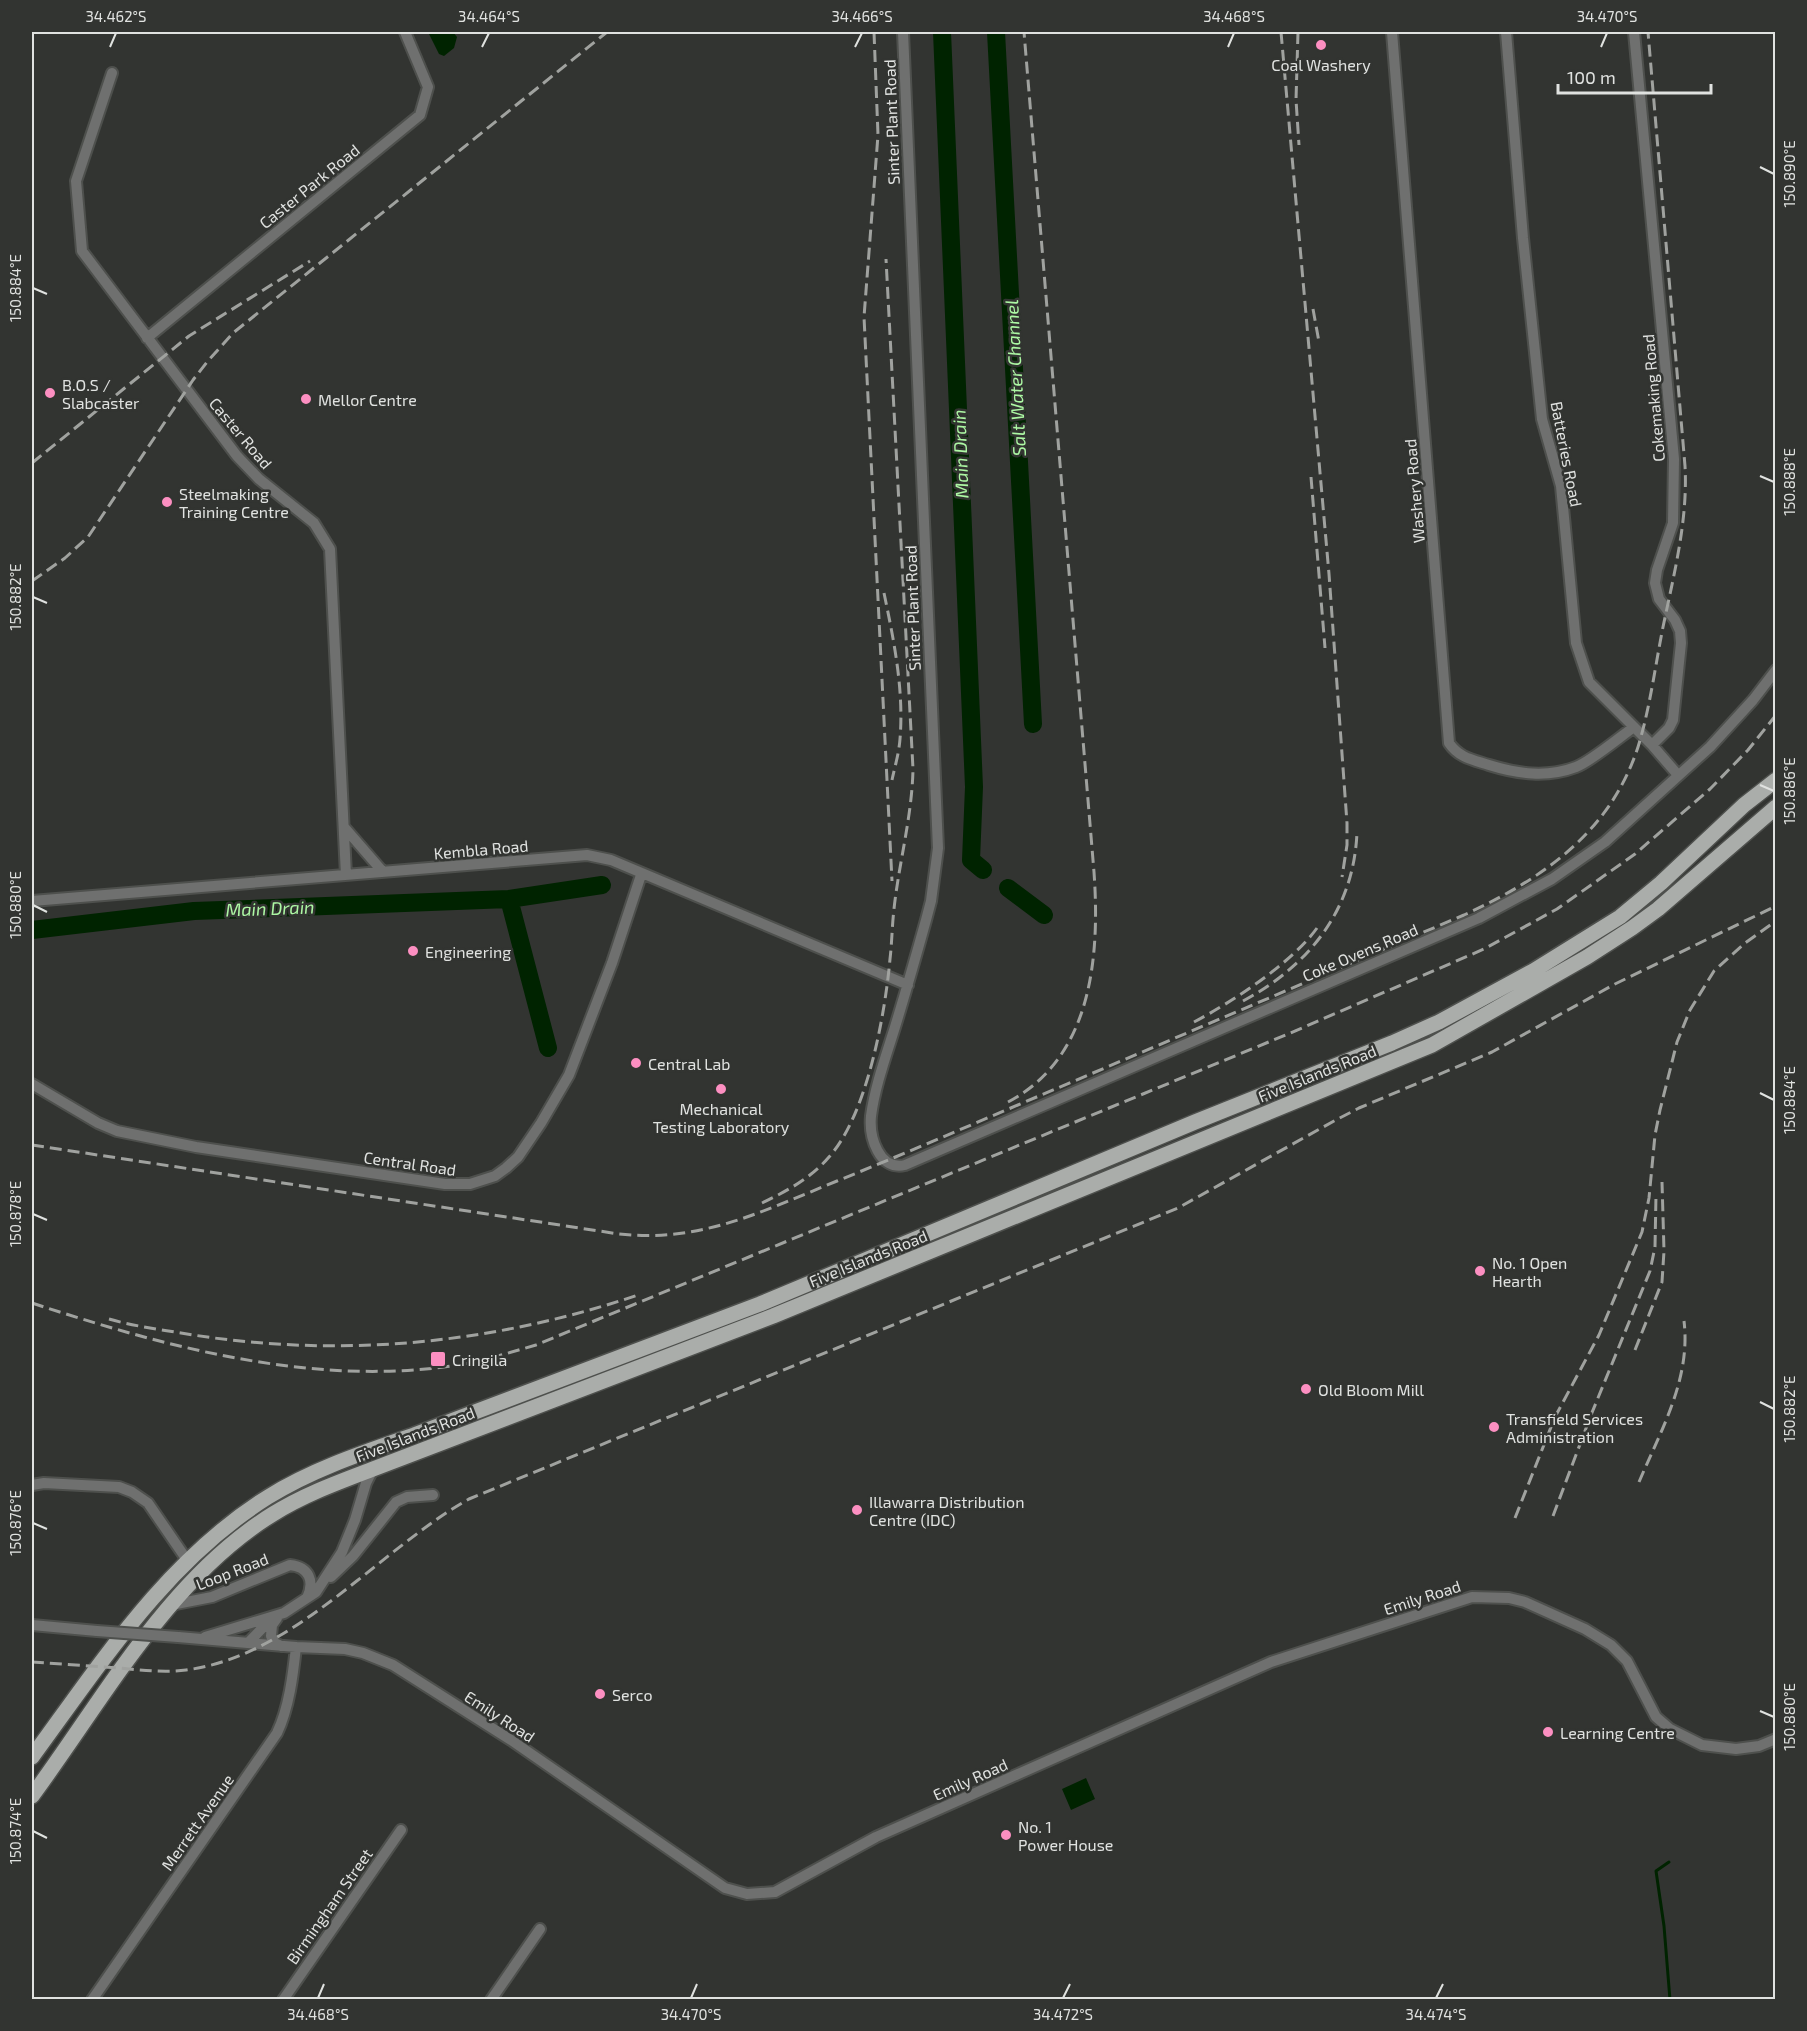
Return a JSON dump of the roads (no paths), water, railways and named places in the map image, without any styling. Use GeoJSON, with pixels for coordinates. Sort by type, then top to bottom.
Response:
{"type":"FeatureCollection","features":[{"type":"Feature","properties":{"kind":"main road","name":"Five Islands Road"},"geometry":{"type":"LineString","coordinates":[[32,1757],[156,1594],[187,1560],[212,1538],[269,1497],[360,1454],[760,1304],[1439,1022],[1533,971],[1620,917],[1661,883],[1776,778]]}},
{"type":"Feature","properties":{"kind":"main road","name":"Five Islands Road"},"geometry":{"type":"LineString","coordinates":[[32,1797],[170,1606],[229,1546],[274,1513],[308,1494],[773,1317],[1432,1045],[1536,987],[1632,928],[1658,909],[1776,807]]}},
{"type":"Feature","properties":{"kind":"street","name":"Caster Park Road"},"geometry":{"type":"LineString","coordinates":[[147,338],[420,115],[428,87],[405,32]]}},
{"type":"Feature","properties":{"kind":"street","name":"Sinter Plant Road"},"geometry":{"type":"LineString","coordinates":[[894,1165],[885,1161],[876,1148],[871,1116],[879,1076],[908,985],[931,901],[938,848],[903,32]]}},
{"type":"Feature","properties":{"kind":"street","name":"Washery Road"},"geometry":{"type":"LineString","coordinates":[[1392,32],[1449,743],[1455,751],[1466,757],[1515,772],[1542,774],[1578,767],[1634,727]]}},
{"type":"Feature","properties":{"kind":"street","name":"Batteries Road"},"geometry":{"type":"LineString","coordinates":[[1506,32],[1523,238],[1542,419],[1562,486],[1576,643],[1589,682],[1652,745],[1678,775]]}},
{"type":"Feature","properties":{"kind":"street","name":"Cokemaking Road"},"geometry":{"type":"LineString","coordinates":[[1634,32],[1674,459],[1673,523],[1657,570],[1655,583],[1661,603],[1678,626],[1681,643],[1673,720],[1669,728],[1652,745]]}},
{"type":"Feature","properties":{"kind":"street","name":"Caster Road"},"geometry":{"type":"LineString","coordinates":[[112,73],[76,182],[82,251],[237,456],[259,479],[314,523],[330,549],[346,875]]}},
{"type":"Feature","properties":{"kind":"street","name":"Coke Ovens Road"},"geometry":{"type":"LineString","coordinates":[[894,1165],[905,1165],[1479,918],[1552,879],[1605,842],[1717,739],[1754,700],[1776,670]]}},
{"type":"Feature","properties":{"kind":"street"},"geometry":{"type":"LineString","coordinates":[[344,827],[383,872]]}},
{"type":"Feature","properties":{"kind":"street","name":"Kembla Road"},"geometry":{"type":"LineString","coordinates":[[32,901],[586,855],[611,860],[908,985]]}},
{"type":"Feature","properties":{"kind":"street","name":"Central Road"},"geometry":{"type":"LineString","coordinates":[[32,1084],[98,1123],[117,1131],[196,1147],[445,1184],[483,1182],[507,1168],[518,1157],[569,1075],[612,963],[642,874]]}},
{"type":"Feature","properties":{"kind":"street"},"geometry":{"type":"LineString","coordinates":[[316,1592],[342,1552],[373,1469]]}},
{"type":"Feature","properties":{"kind":"street"},"geometry":{"type":"LineString","coordinates":[[32,1485],[44,1483],[119,1487],[132,1492],[147,1503],[187,1560]]}},
{"type":"Feature","properties":{"kind":"street"},"geometry":{"type":"LineString","coordinates":[[32,1625],[248,1643],[264,1626],[316,1592],[353,1556],[399,1500],[410,1496],[433,1495]]}},
{"type":"Feature","properties":{"kind":"street"},"geometry":{"type":"LineString","coordinates":[[333,1564],[357,1549],[366,1540]]}},
{"type":"Feature","properties":{"kind":"street","name":"Loop Road"},"geometry":{"type":"LineString","coordinates":[[170,1606],[208,1599],[290,1565],[302,1568],[310,1576],[311,1587],[305,1601]]}},
{"type":"Feature","properties":{"kind":"street","name":"Emily Road"},"geometry":{"type":"LineString","coordinates":[[248,1643],[354,1651],[393,1665],[511,1740],[725,1888],[747,1894],[775,1892],[876,1837],[1272,1662],[1472,1597],[1509,1598],[1525,1602],[1584,1629],[1611,1645],[1627,1661],[1656,1717],[1670,1729],[1702,1745],[1736,1749],[1759,1746],[1776,1739]]}},
{"type":"Feature","properties":{"kind":"street"},"geometry":{"type":"LineString","coordinates":[[199,1638],[281,1614]]}},
{"type":"Feature","properties":{"kind":"street"},"geometry":{"type":"LineString","coordinates":[[281,1614],[272,1625],[270,1633],[273,1641],[281,1646]]}},
{"type":"Feature","properties":{"kind":"street","name":"Merrett Avenue"},"geometry":{"type":"LineString","coordinates":[[92,2000],[277,1733],[292,1677],[296,1647]]}},
{"type":"Feature","properties":{"kind":"street","name":"Birmingham Street"},"geometry":{"type":"LineString","coordinates":[[283,2000],[401,1830]]}},
{"type":"Feature","properties":{"kind":"street"},"geometry":{"type":"LineString","coordinates":[[491,2000],[540,1929]]}},
{"type":"Feature","properties":{"kind":"waterway","name":"Main Drain"},"geometry":{"type":"LineString","coordinates":[[942,32],[974,787],[971,860],[983,870]]}},
{"type":"Feature","properties":{"kind":"waterway","name":"Salt Water Channel"},"geometry":{"type":"LineString","coordinates":[[996,32],[1033,724]]}},
{"type":"Feature","properties":{"kind":"waterway","name":"Main Drain"},"geometry":{"type":"LineString","coordinates":[[32,930],[194,911],[509,899],[602,885]]}},
{"type":"Feature","properties":{"kind":"waterway","name":"Main Drain"},"geometry":{"type":"LineString","coordinates":[[1008,888],[1044,915]]}},
{"type":"Feature","properties":{"kind":"waterway","name":"Main Drain"},"geometry":{"type":"LineString","coordinates":[[509,899],[548,1048]]}},
{"type":"Feature","properties":{"kind":"waterway"},"geometry":{"type":"LineString","coordinates":[[1669,1862],[1656,1871],[1664,1926],[1670,2000]]}},
{"type":"Feature","properties":{"kind":"railway"},"geometry":{"type":"LineString","coordinates":[[32,581],[65,558],[88,537],[193,380],[233,333],[607,32]]}},
{"type":"Feature","properties":{"kind":"railway"},"geometry":{"type":"LineString","coordinates":[[874,32],[878,135],[864,317],[892,881]]}},
{"type":"Feature","properties":{"kind":"railway"},"geometry":{"type":"LineString","coordinates":[[1008,1102],[1036,1083],[1058,1059],[1074,1032],[1085,1002],[1092,971],[1095,938],[1094,872],[1024,32]]}},
{"type":"Feature","properties":{"kind":"railway"},"geometry":{"type":"LineString","coordinates":[[1281,32],[1329,574],[1347,823],[1347,845],[1342,877]]}},
{"type":"Feature","properties":{"kind":"railway"},"geometry":{"type":"LineString","coordinates":[[1298,32],[1296,100],[1299,145]]}},
{"type":"Feature","properties":{"kind":"railway"},"geometry":{"type":"LineString","coordinates":[[32,1145],[619,1234],[649,1236],[677,1234],[731,1222],[880,1164],[1464,915],[1520,886],[1546,869],[1570,850],[1610,804],[1626,777],[1638,747],[1649,702],[1682,527],[1685,466],[1648,32]]}},
{"type":"Feature","properties":{"kind":"railway"},"geometry":{"type":"LineString","coordinates":[[762,1203],[806,1178],[829,1157],[842,1139],[864,1091],[879,1035],[888,982],[896,891],[910,805],[913,769],[886,259]]}},
{"type":"Feature","properties":{"kind":"railway"},"geometry":{"type":"LineString","coordinates":[[32,463],[189,336],[310,261]]}},
{"type":"Feature","properties":{"kind":"railway"},"geometry":{"type":"LineString","coordinates":[[1313,309],[1319,342]]}},
{"type":"Feature","properties":{"kind":"railway"},"geometry":{"type":"LineString","coordinates":[[1311,477],[1325,648]]}},
{"type":"Feature","properties":{"kind":"railway"},"geometry":{"type":"LineString","coordinates":[[884,593],[895,647],[901,702],[898,754],[892,780]]}},
{"type":"Feature","properties":{"kind":"railway"},"geometry":{"type":"LineString","coordinates":[[32,1303],[186,1348],[292,1366],[345,1371],[398,1371],[452,1366],[536,1345],[1288,1034],[1484,949],[1557,909],[1635,854],[1710,789],[1748,750],[1776,715]]}},
{"type":"Feature","properties":{"kind":"railway"},"geometry":{"type":"LineString","coordinates":[[1243,1001],[1267,987],[1289,970],[1324,932],[1347,886],[1354,860],[1357,832]]}},
{"type":"Feature","properties":{"kind":"railway"},"geometry":{"type":"LineString","coordinates":[[32,1662],[178,1671],[226,1661],[263,1645],[334,1599],[401,1546],[469,1499],[1178,1208],[1359,1108],[1492,1052],[1615,984],[1776,906]]}},
{"type":"Feature","properties":{"kind":"railway"},"geometry":{"type":"LineString","coordinates":[[1515,1518],[1555,1417],[1599,1335],[1642,1232],[1649,1198],[1655,1135],[1660,1110],[1677,1042],[1690,1010],[1714,971],[1745,943],[1776,921]]}},
{"type":"Feature","properties":{"kind":"railway"},"geometry":{"type":"LineString","coordinates":[[1194,1022],[1260,981],[1293,955],[1317,928]]}},
{"type":"Feature","properties":{"kind":"railway"},"geometry":{"type":"LineString","coordinates":[[1635,1350],[1662,1282],[1664,1251],[1662,1182]]}},
{"type":"Feature","properties":{"kind":"railway"},"geometry":{"type":"LineString","coordinates":[[1553,1516],[1591,1415],[1650,1271],[1655,1247],[1656,1195]]}},
{"type":"Feature","properties":{"kind":"railway"},"geometry":{"type":"LineString","coordinates":[[109,1319],[154,1329],[239,1341],[354,1346],[469,1336],[526,1326],[638,1295]]}},
{"type":"Feature","properties":{"kind":"railway"},"geometry":{"type":"LineString","coordinates":[[1639,1482],[1665,1424],[1679,1384],[1685,1342],[1684,1321]]}},
{"type":"Feature","properties":{"kind":"place","name":"Coal Washery"},"geometry":{"type":"Point","coordinates":[1321,45]}},
{"type":"Feature","properties":{"kind":"place","name":"B.O.S / Slabcaster"},"geometry":{"type":"Point","coordinates":[50,393]}},
{"type":"Feature","properties":{"kind":"place","name":"Mellor Centre"},"geometry":{"type":"Point","coordinates":[306,399]}},
{"type":"Feature","properties":{"kind":"place","name":"Steelmaking Training Centre"},"geometry":{"type":"Point","coordinates":[167,502]}},
{"type":"Feature","properties":{"kind":"place","name":"Engineering"},"geometry":{"type":"Point","coordinates":[413,951]}},
{"type":"Feature","properties":{"kind":"place","name":"Central Lab"},"geometry":{"type":"Point","coordinates":[636,1063]}},
{"type":"Feature","properties":{"kind":"place","name":"Mechanical Testing Laboratory"},"geometry":{"type":"Point","coordinates":[721,1089]}},
{"type":"Feature","properties":{"kind":"place","name":"No. 1 Open Hearth"},"geometry":{"type":"Point","coordinates":[1480,1271]}},
{"type":"Feature","properties":{"kind":"place","name":"Cringila"},"geometry":{"type":"Point","coordinates":[438,1359]}},
{"type":"Feature","properties":{"kind":"place","name":"Old Bloom Mill"},"geometry":{"type":"Point","coordinates":[1306,1389]}},
{"type":"Feature","properties":{"kind":"place","name":"Transfield Services Administration"},"geometry":{"type":"Point","coordinates":[1494,1427]}},
{"type":"Feature","properties":{"kind":"place","name":"Illawarra Distribution Centre (IDC)"},"geometry":{"type":"Point","coordinates":[857,1510]}},
{"type":"Feature","properties":{"kind":"place","name":"Serco"},"geometry":{"type":"Point","coordinates":[600,1694]}},
{"type":"Feature","properties":{"kind":"place","name":"Learning Centre"},"geometry":{"type":"Point","coordinates":[1548,1732]}},
{"type":"Feature","properties":{"kind":"place","name":"No. 1 Power House"},"geometry":{"type":"Point","coordinates":[1006,1835]}}]}
